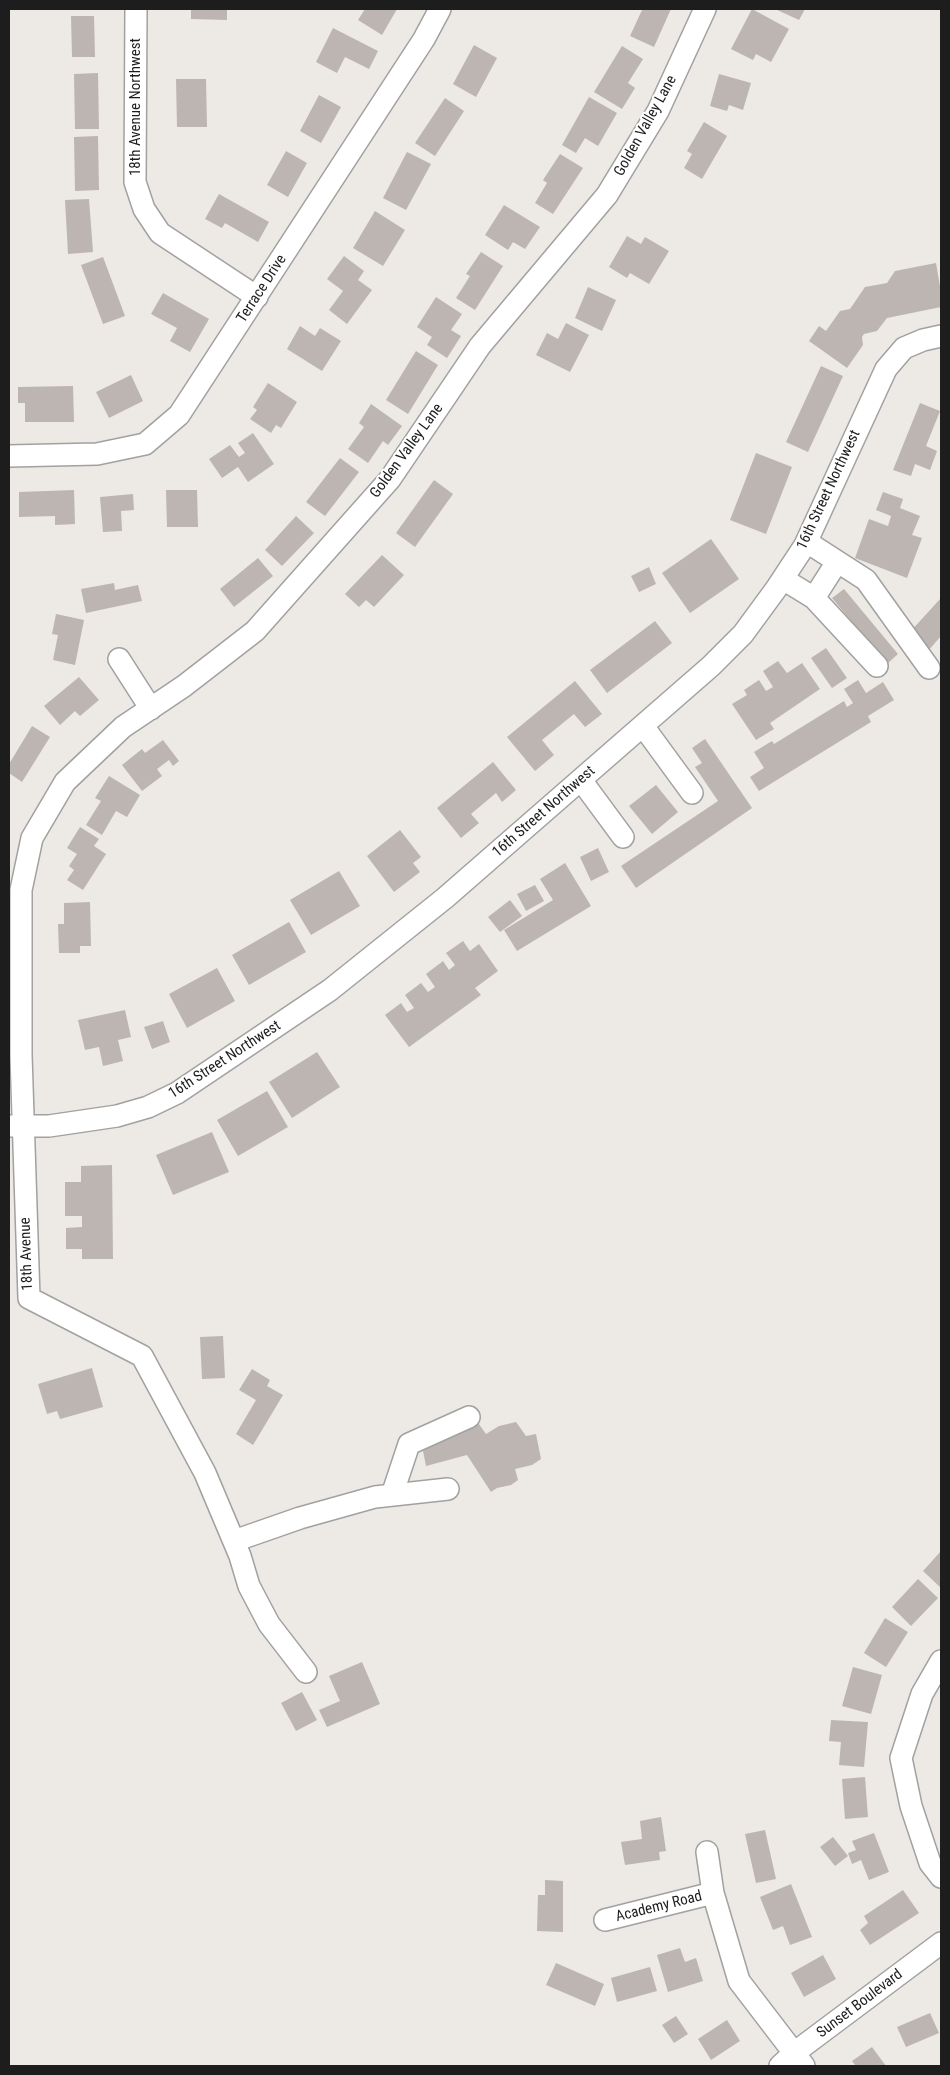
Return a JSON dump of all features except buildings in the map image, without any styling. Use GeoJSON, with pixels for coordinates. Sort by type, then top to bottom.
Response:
{"type":"FeatureCollection","features":[{"type":"Feature","properties":{"kind":"street","name":"18th Avenue Northwest"},"geometry":{"type":"LineString","coordinates":[[136,9],[135,182],[144,209],[160,233],[257,297]]}},
{"type":"Feature","properties":{"kind":"street","name":"Terrace Drive"},"geometry":{"type":"LineString","coordinates":[[9,456],[97,454],[145,444],[179,415],[424,39],[440,9]]}},
{"type":"Feature","properties":{"kind":"street","name":"Golden Valley Lane"},"geometry":{"type":"LineString","coordinates":[[22,890],[32,838],[65,782],[123,727],[184,686],[256,631],[390,479],[480,346],[607,195],[658,111],[705,9]]}},
{"type":"Feature","properties":{"kind":"street","name":"16th Street Northwest"},"geometry":{"type":"LineString","coordinates":[[16,1126],[49,1126],[117,1116],[148,1107],[177,1093],[330,990],[445,898],[711,666],[743,634],[807,542],[886,369],[904,348],[923,340],[941,336]]}},
{"type":"Feature","properties":{"kind":"street"},"geometry":{"type":"LineString","coordinates":[[807,542],[866,580],[929,668]]}},
{"type":"Feature","properties":{"kind":"street"},"geometry":{"type":"LineString","coordinates":[[814,598],[837,562]]}},
{"type":"Feature","properties":{"kind":"street"},"geometry":{"type":"LineString","coordinates":[[783,579],[814,598],[877,666]]}},
{"type":"Feature","properties":{"kind":"street"},"geometry":{"type":"LineString","coordinates":[[119,659],[151,709]]}},
{"type":"Feature","properties":{"kind":"street"},"geometry":{"type":"LineString","coordinates":[[642,726],[692,792]]}},
{"type":"Feature","properties":{"kind":"street"},"geometry":{"type":"LineString","coordinates":[[581,780],[623,837]]}},
{"type":"Feature","properties":{"kind":"street","name":"18th Avenue"},"geometry":{"type":"LineString","coordinates":[[22,890],[15,937],[17,1220],[29,1298],[142,1356],[205,1473],[237,1548]]}},
{"type":"Feature","properties":{"kind":"street"},"geometry":{"type":"LineString","coordinates":[[392,1496],[409,1444],[469,1417]]}},
{"type":"Feature","properties":{"kind":"street"},"geometry":{"type":"LineString","coordinates":[[306,1672],[269,1624],[249,1586],[237,1548],[300,1518],[376,1497],[448,1489]]}},
{"type":"Feature","properties":{"kind":"street"},"geometry":{"type":"LineString","coordinates":[[941,1661],[922,1694],[901,1758],[911,1806],[930,1863],[941,1877]]}},
{"type":"Feature","properties":{"kind":"street","name":"Academy Road"},"geometry":{"type":"LineString","coordinates":[[707,1852],[713,1893],[739,1982],[792,2062]]}},
{"type":"Feature","properties":{"kind":"street","name":"Academy Road"},"geometry":{"type":"LineString","coordinates":[[605,1920],[713,1893]]}},
{"type":"Feature","properties":{"kind":"street","name":"Sunset Boulevard"},"geometry":{"type":"LineString","coordinates":[[792,2062],[941,1943]]}}]}
